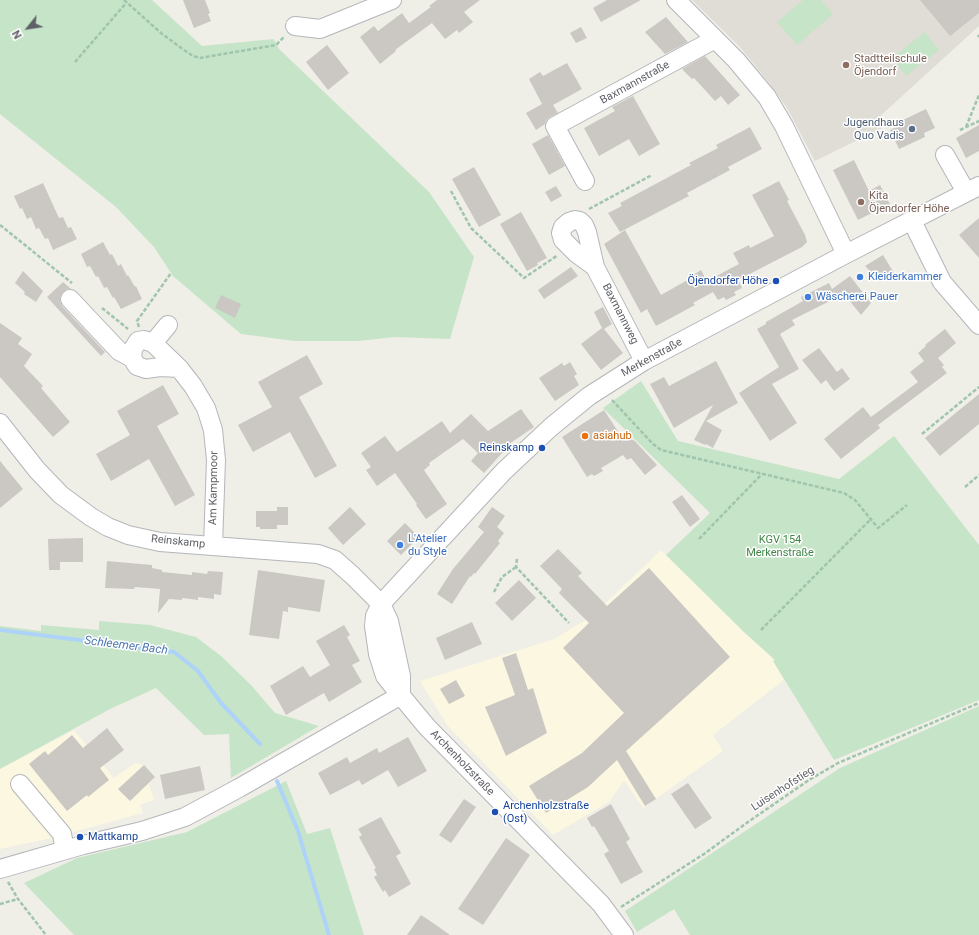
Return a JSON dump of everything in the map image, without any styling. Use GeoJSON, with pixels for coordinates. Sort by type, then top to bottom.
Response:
{"type":"FeatureCollection","features":[{"type":"Feature","properties":{"kind":"street"},"geometry":{"type":"LineString","coordinates":[[295,26],[320,29],[392,0]]}},
{"type":"Feature","properties":{"kind":"street"},"geometry":{"type":"LineString","coordinates":[[676,0],[736,60],[767,97],[784,126],[846,254]]}},
{"type":"Feature","properties":{"kind":"street","name":"Baxmannstraße"},"geometry":{"type":"LineString","coordinates":[[585,181],[555,126],[715,39]]}},
{"type":"Feature","properties":{"kind":"street"},"geometry":{"type":"LineString","coordinates":[[945,155],[972,189]]}},
{"type":"Feature","properties":{"kind":"street","name":"Merkenstraße"},"geometry":{"type":"LineString","coordinates":[[381,604],[504,471],[551,427],[589,396],[644,361],[972,189]]}},
{"type":"Feature","properties":{"kind":"street","name":"Baxmannweg"},"geometry":{"type":"LineString","coordinates":[[596,268],[576,254],[563,240],[561,233],[563,227],[569,222],[575,220],[580,221],[587,232],[596,268],[644,361]]}},
{"type":"Feature","properties":{"kind":"street"},"geometry":{"type":"LineString","coordinates":[[912,221],[942,282],[979,325]]}},
{"type":"Feature","properties":{"kind":"street"},"geometry":{"type":"LineString","coordinates":[[70,299],[119,351],[132,358],[137,366],[146,369],[160,367],[179,368]]}},
{"type":"Feature","properties":{"kind":"street"},"geometry":{"type":"LineString","coordinates":[[132,358],[133,349],[138,341],[148,341],[168,325]]}},
{"type":"Feature","properties":{"kind":"street","name":"Am Kampmoor"},"geometry":{"type":"LineString","coordinates":[[148,341],[179,368],[193,386],[206,408],[213,430],[216,460],[213,546]]}},
{"type":"Feature","properties":{"kind":"street","name":"Reinskamp"},"geometry":{"type":"LineString","coordinates":[[0,423],[37,470],[62,495],[102,523],[128,535],[160,542],[318,554],[335,560],[381,604]]}},
{"type":"Feature","properties":{"kind":"street","name":"Archenholzstraße"},"geometry":{"type":"LineString","coordinates":[[381,604],[375,616],[374,626],[378,654],[385,676],[427,727],[610,915],[624,935]]}},
{"type":"Feature","properties":{"kind":"street"},"geometry":{"type":"LineString","coordinates":[[4,875],[66,850],[142,832],[185,817],[239,788],[401,695]]}},
{"type":"Feature","properties":{"kind":"street"},"geometry":{"type":"LineString","coordinates":[[20,784],[62,834],[66,850]]}},
{"type":"Feature","properties":{"kind":"path"},"geometry":{"type":"LineString","coordinates":[[124,0],[161,33],[193,56],[200,58],[276,45],[295,26]]}},
{"type":"Feature","properties":{"kind":"path"},"geometry":{"type":"LineString","coordinates":[[75,62],[127,2]]}},
{"type":"Feature","properties":{"kind":"path"},"geometry":{"type":"LineString","coordinates":[[966,127],[979,96]]}},
{"type":"Feature","properties":{"kind":"path"},"geometry":{"type":"LineString","coordinates":[[960,130],[979,121]]}},
{"type":"Feature","properties":{"kind":"path"},"geometry":{"type":"LineString","coordinates":[[580,221],[581,213],[652,175]]}},
{"type":"Feature","properties":{"kind":"path"},"geometry":{"type":"LineString","coordinates":[[451,191],[471,228],[524,278],[570,247]]}},
{"type":"Feature","properties":{"kind":"path"},"geometry":{"type":"LineString","coordinates":[[148,341],[137,321],[171,273]]}},
{"type":"Feature","properties":{"kind":"path"},"geometry":{"type":"LineString","coordinates":[[601,388],[653,444],[661,450],[844,493],[855,500],[878,528],[907,505]]}},
{"type":"Feature","properties":{"kind":"path"},"geometry":{"type":"LineString","coordinates":[[922,434],[979,388]]}},
{"type":"Feature","properties":{"kind":"path"},"geometry":{"type":"LineString","coordinates":[[699,539],[762,474]]}},
{"type":"Feature","properties":{"kind":"path"},"geometry":{"type":"LineString","coordinates":[[965,487],[979,475]]}},
{"type":"Feature","properties":{"kind":"path"},"geometry":{"type":"LineString","coordinates":[[761,630],[871,519]]}},
{"type":"Feature","properties":{"kind":"path"},"geometry":{"type":"LineString","coordinates":[[516,559],[516,567],[569,623]]}},
{"type":"Feature","properties":{"kind":"path"},"geometry":{"type":"LineString","coordinates":[[494,592],[502,577],[516,567]]}},
{"type":"Feature","properties":{"kind":"path","name":"Luisenhofstieg"},"geometry":{"type":"LineString","coordinates":[[610,915],[704,854],[810,780],[838,763],[979,703]]}},
{"type":"Feature","properties":{"kind":"path"},"geometry":{"type":"LineString","coordinates":[[4,875],[18,899],[46,935]]}},
{"type":"Feature","properties":{"kind":"path"},"geometry":{"type":"LineString","coordinates":[[0,904],[18,899]]}},
{"type":"Feature","properties":{"kind":"shaded area","name":"Stadtteilschule Öjendorf"},"geometry":{"type":"Polygon","coordinates":[[[692,0],[979,0],[979,26],[878,118],[882,128],[815,161],[787,108],[769,83],[740,47],[692,0]]]}},
{"type":"Feature","properties":{"kind":"shaded area"},"geometry":{"type":"Polygon","coordinates":[[[661,550],[744,632],[775,660],[773,661],[784,680],[713,735],[723,751],[643,808],[624,780],[609,802],[553,835],[447,725],[420,681],[554,639],[591,617],[661,550]]]}},
{"type":"Feature","properties":{"kind":"shaded area"},"geometry":{"type":"Polygon","coordinates":[[[74,730],[114,778],[135,763],[144,765],[155,777],[149,784],[154,800],[140,805],[143,813],[52,838],[0,849],[0,769],[74,730]]]}},
{"type":"Feature","properties":{"kind":"green space"},"geometry":{"type":"Polygon","coordinates":[[[0,0],[152,0],[202,46],[274,39],[279,49],[429,192],[474,257],[450,339],[395,337],[358,341],[295,341],[241,334],[173,276],[154,247],[116,207],[0,114],[0,0]]]}},
{"type":"Feature","properties":{"kind":"green space"},"geometry":{"type":"Polygon","coordinates":[[[803,0],[821,0],[833,14],[797,45],[777,22],[803,0]]]}},
{"type":"Feature","properties":{"kind":"green space"},"geometry":{"type":"Polygon","coordinates":[[[925,32],[939,50],[906,76],[892,58],[925,32]]]}},
{"type":"Feature","properties":{"kind":"green space","name":"KGV 154 Merkenstraße"},"geometry":{"type":"Polygon","coordinates":[[[641,381],[678,441],[839,479],[894,436],[979,545],[979,700],[834,760],[773,661],[775,660],[744,632],[666,555],[710,513],[603,408],[641,381]]]}},
{"type":"Feature","properties":{"kind":"green space"},"geometry":{"type":"Polygon","coordinates":[[[99,621],[150,625],[196,637],[221,656],[251,685],[275,713],[319,726],[231,778],[229,734],[204,735],[156,688],[110,709],[0,769],[0,626],[41,631],[41,625],[99,630],[99,621]]]}},
{"type":"Feature","properties":{"kind":"green space"},"geometry":{"type":"Polygon","coordinates":[[[979,706],[979,935],[690,935],[674,909],[637,932],[625,911],[840,768],[979,706]]]}},
{"type":"Feature","properties":{"kind":"green space"},"geometry":{"type":"Polygon","coordinates":[[[286,781],[307,834],[330,828],[364,935],[74,935],[24,883],[77,858],[187,832],[286,781]]]}},
{"type":"Feature","properties":{"kind":"building"},"geometry":{"type":"Polygon","coordinates":[[[183,0],[205,0],[210,13],[208,14],[211,21],[194,28],[183,0]]]}},
{"type":"Feature","properties":{"kind":"building"},"geometry":{"type":"Polygon","coordinates":[[[437,0],[480,0],[464,12],[473,22],[459,33],[457,30],[445,39],[432,23],[395,50],[396,51],[380,64],[360,37],[374,26],[378,31],[402,13],[409,23],[431,7],[429,6],[437,0]]]}},
{"type":"Feature","properties":{"kind":"building"},"geometry":{"type":"Polygon","coordinates":[[[607,0],[641,0],[601,22],[593,8],[607,0]]]}},
{"type":"Feature","properties":{"kind":"building"},"geometry":{"type":"Polygon","coordinates":[[[920,0],[979,0],[979,13],[950,36],[920,0]]]}},
{"type":"Feature","properties":{"kind":"building"},"geometry":{"type":"Polygon","coordinates":[[[666,17],[688,42],[665,54],[645,32],[666,17]]]}},
{"type":"Feature","properties":{"kind":"building"},"geometry":{"type":"Polygon","coordinates":[[[581,27],[587,38],[576,43],[570,33],[581,27]]]}},
{"type":"Feature","properties":{"kind":"building"},"geometry":{"type":"Polygon","coordinates":[[[327,45],[349,73],[328,90],[306,62],[327,45]]]}},
{"type":"Feature","properties":{"kind":"building"},"geometry":{"type":"Polygon","coordinates":[[[705,56],[740,95],[728,105],[721,96],[715,101],[694,78],[692,79],[682,69],[705,56]]]}},
{"type":"Feature","properties":{"kind":"building"},"geometry":{"type":"Polygon","coordinates":[[[567,63],[582,89],[553,105],[558,113],[546,120],[545,124],[536,130],[526,113],[542,104],[529,79],[540,72],[543,76],[567,63]]]}},
{"type":"Feature","properties":{"kind":"building"},"geometry":{"type":"Polygon","coordinates":[[[633,96],[660,144],[639,156],[629,139],[599,156],[584,128],[615,111],[612,107],[633,96]]]}},
{"type":"Feature","properties":{"kind":"building","name":"Jugendhaus Quo Vadis"},"geometry":{"type":"Polygon","coordinates":[[[926,109],[935,128],[924,133],[925,137],[899,149],[890,130],[902,124],[901,121],[926,109]]]}},
{"type":"Feature","properties":{"kind":"building"},"geometry":{"type":"Polygon","coordinates":[[[979,125],[979,151],[966,158],[956,138],[979,125]]]}},
{"type":"Feature","properties":{"kind":"building"},"geometry":{"type":"Polygon","coordinates":[[[750,127],[762,149],[728,167],[730,170],[687,193],[689,196],[620,232],[608,213],[622,206],[620,203],[691,165],[689,163],[718,148],[716,145],[750,127]]]}},
{"type":"Feature","properties":{"kind":"building"},"geometry":{"type":"Polygon","coordinates":[[[548,135],[565,166],[549,175],[532,144],[548,135]]]}},
{"type":"Feature","properties":{"kind":"building"},"geometry":{"type":"Polygon","coordinates":[[[854,160],[869,191],[880,185],[890,204],[858,220],[833,170],[854,160]]]}},
{"type":"Feature","properties":{"kind":"building"},"geometry":{"type":"Polygon","coordinates":[[[474,167],[501,215],[479,227],[452,179],[474,167]]]}},
{"type":"Feature","properties":{"kind":"building"},"geometry":{"type":"Polygon","coordinates":[[[779,181],[789,200],[787,201],[805,235],[807,242],[802,247],[738,280],[742,288],[734,292],[736,295],[726,300],[724,297],[718,300],[713,292],[693,303],[695,305],[656,326],[647,309],[641,313],[604,244],[625,230],[661,295],[691,278],[690,277],[701,270],[707,281],[739,264],[733,253],[749,245],[750,248],[774,236],[752,195],[779,181]]]}},
{"type":"Feature","properties":{"kind":"building"},"geometry":{"type":"Polygon","coordinates":[[[43,183],[59,218],[63,217],[68,228],[71,227],[77,239],[53,250],[48,238],[45,239],[39,228],[36,229],[31,217],[27,219],[14,196],[43,183]]]}},
{"type":"Feature","properties":{"kind":"building"},"geometry":{"type":"Polygon","coordinates":[[[556,186],[562,196],[551,202],[545,192],[556,186]]]}},
{"type":"Feature","properties":{"kind":"building"},"geometry":{"type":"Polygon","coordinates":[[[521,212],[547,258],[537,263],[538,265],[527,271],[500,224],[521,212]]]}},
{"type":"Feature","properties":{"kind":"building"},"geometry":{"type":"Polygon","coordinates":[[[979,218],[979,258],[959,235],[979,218]]]}},
{"type":"Feature","properties":{"kind":"building"},"geometry":{"type":"Polygon","coordinates":[[[103,242],[110,255],[112,254],[118,266],[121,264],[127,276],[128,275],[135,287],[136,286],[142,299],[121,309],[107,287],[104,288],[98,276],[96,277],[90,266],[87,267],[81,254],[103,242]]]}},
{"type":"Feature","properties":{"kind":"building"},"geometry":{"type":"Polygon","coordinates":[[[883,255],[894,273],[880,282],[865,266],[883,255]]]}},
{"type":"Feature","properties":{"kind":"building"},"geometry":{"type":"Polygon","coordinates":[[[571,267],[578,276],[544,299],[538,290],[571,267]]]}},
{"type":"Feature","properties":{"kind":"building"},"geometry":{"type":"Polygon","coordinates":[[[23,271],[43,291],[36,302],[24,294],[25,292],[15,283],[23,271]]]}},
{"type":"Feature","properties":{"kind":"building"},"geometry":{"type":"Polygon","coordinates":[[[850,276],[871,303],[861,315],[844,294],[792,320],[795,325],[780,334],[799,369],[772,384],[797,423],[770,441],[739,393],[779,367],[757,329],[766,324],[766,322],[803,301],[801,297],[829,283],[832,289],[850,276]]]}},
{"type":"Feature","properties":{"kind":"building"},"geometry":{"type":"Polygon","coordinates":[[[63,282],[71,289],[67,289],[60,296],[62,306],[105,352],[101,356],[47,297],[63,282]]]}},
{"type":"Feature","properties":{"kind":"building"},"geometry":{"type":"Polygon","coordinates":[[[221,295],[241,304],[235,318],[215,308],[221,295]]]}},
{"type":"Feature","properties":{"kind":"building"},"geometry":{"type":"Polygon","coordinates":[[[603,307],[612,324],[604,329],[623,353],[601,370],[581,344],[602,328],[594,312],[603,307]]]}},
{"type":"Feature","properties":{"kind":"building"},"geometry":{"type":"Polygon","coordinates":[[[0,323],[22,338],[18,344],[32,354],[24,366],[43,386],[41,388],[70,422],[53,437],[0,377],[0,323]]]}},
{"type":"Feature","properties":{"kind":"building"},"geometry":{"type":"Polygon","coordinates":[[[945,329],[956,343],[938,358],[944,365],[942,367],[947,373],[878,425],[880,428],[841,459],[824,439],[863,407],[871,417],[918,382],[910,372],[924,361],[918,353],[926,346],[925,345],[945,329]]]}},
{"type":"Feature","properties":{"kind":"building"},"geometry":{"type":"Polygon","coordinates":[[[819,348],[837,372],[842,368],[850,379],[834,391],[826,380],[821,384],[802,360],[819,348]]]}},
{"type":"Feature","properties":{"kind":"building"},"geometry":{"type":"Polygon","coordinates":[[[307,355],[323,384],[299,397],[337,466],[315,478],[290,432],[253,452],[238,425],[272,407],[258,382],[307,355]]]}},
{"type":"Feature","properties":{"kind":"building"},"geometry":{"type":"Polygon","coordinates":[[[716,361],[738,403],[706,421],[722,430],[713,448],[694,440],[713,405],[674,428],[650,384],[664,377],[669,386],[716,361]]]}},
{"type":"Feature","properties":{"kind":"building"},"geometry":{"type":"Polygon","coordinates":[[[570,362],[577,374],[574,376],[579,385],[555,401],[539,378],[562,363],[564,366],[570,362]]]}},
{"type":"Feature","properties":{"kind":"building"},"geometry":{"type":"Polygon","coordinates":[[[163,385],[179,414],[157,426],[195,495],[175,506],[149,459],[111,481],[96,454],[130,435],[117,411],[163,385]]]}},
{"type":"Feature","properties":{"kind":"building"},"geometry":{"type":"Polygon","coordinates":[[[979,394],[979,424],[940,456],[925,438],[979,394]]]}},
{"type":"Feature","properties":{"kind":"building"},"geometry":{"type":"Polygon","coordinates":[[[521,409],[534,427],[512,442],[484,473],[471,461],[478,453],[463,439],[429,463],[430,465],[424,470],[447,504],[426,519],[395,473],[377,486],[366,470],[371,467],[361,453],[385,436],[397,452],[442,421],[450,433],[471,414],[488,431],[521,409]]]}},
{"type":"Feature","properties":{"kind":"building"},"geometry":{"type":"Polygon","coordinates":[[[604,410],[619,433],[635,441],[657,465],[645,475],[631,458],[627,460],[623,455],[601,468],[603,471],[594,476],[592,474],[587,477],[562,437],[604,410]]]}},
{"type":"Feature","properties":{"kind":"building"},"geometry":{"type":"Polygon","coordinates":[[[0,461],[23,489],[0,508],[0,461]]]}},
{"type":"Feature","properties":{"kind":"building"},"geometry":{"type":"Polygon","coordinates":[[[682,495],[700,519],[690,527],[672,502],[682,495]]]}},
{"type":"Feature","properties":{"kind":"building"},"geometry":{"type":"Polygon","coordinates":[[[277,507],[288,507],[288,525],[277,525],[277,529],[260,529],[260,527],[256,527],[256,511],[277,511],[277,507]]]}},
{"type":"Feature","properties":{"kind":"building"},"geometry":{"type":"Polygon","coordinates":[[[350,507],[366,524],[343,545],[328,528],[350,507]]]}},
{"type":"Feature","properties":{"kind":"building"},"geometry":{"type":"Polygon","coordinates":[[[492,507],[505,516],[497,527],[504,533],[498,541],[500,543],[475,574],[474,573],[471,577],[470,576],[452,604],[437,594],[453,569],[484,532],[478,527],[492,507]]]}},
{"type":"Feature","properties":{"kind":"building"},"geometry":{"type":"Polygon","coordinates":[[[405,523],[419,537],[401,555],[387,541],[405,523]]]}},
{"type":"Feature","properties":{"kind":"building"},"geometry":{"type":"Polygon","coordinates":[[[83,538],[83,562],[60,562],[60,570],[49,570],[48,539],[83,538]]]}},
{"type":"Feature","properties":{"kind":"building"},"geometry":{"type":"Polygon","coordinates":[[[558,549],[582,573],[578,576],[607,606],[649,568],[730,657],[626,751],[656,799],[645,806],[617,760],[588,787],[546,813],[529,786],[582,753],[624,713],[563,648],[589,623],[559,593],[562,589],[540,566],[558,549]]]}},
{"type":"Feature","properties":{"kind":"building"},"geometry":{"type":"Polygon","coordinates":[[[107,561],[152,565],[152,568],[162,570],[162,572],[192,575],[192,572],[207,574],[208,571],[223,572],[221,595],[214,594],[214,599],[198,597],[198,600],[182,598],[182,600],[169,599],[158,613],[160,589],[135,587],[134,589],[105,588],[107,561]]]}},
{"type":"Feature","properties":{"kind":"building"},"geometry":{"type":"Polygon","coordinates":[[[258,570],[325,580],[320,612],[288,607],[288,612],[283,611],[279,639],[249,635],[258,570]]]}},
{"type":"Feature","properties":{"kind":"building"},"geometry":{"type":"Polygon","coordinates":[[[519,580],[536,598],[512,621],[495,603],[519,580]]]}},
{"type":"Feature","properties":{"kind":"building"},"geometry":{"type":"Polygon","coordinates":[[[472,622],[482,644],[445,660],[436,638],[472,622]]]}},
{"type":"Feature","properties":{"kind":"building"},"geometry":{"type":"Polygon","coordinates":[[[344,625],[350,635],[347,637],[360,661],[352,665],[362,682],[329,702],[324,693],[286,715],[270,686],[303,666],[310,677],[330,665],[316,641],[344,625]]]}},
{"type":"Feature","properties":{"kind":"building"},"geometry":{"type":"Polygon","coordinates":[[[516,653],[528,690],[533,688],[547,733],[506,756],[485,707],[515,695],[502,658],[516,653]]]}},
{"type":"Feature","properties":{"kind":"building"},"geometry":{"type":"Polygon","coordinates":[[[456,680],[465,696],[449,704],[440,689],[456,680]]]}},
{"type":"Feature","properties":{"kind":"building"},"geometry":{"type":"Polygon","coordinates":[[[107,728],[124,750],[100,768],[109,780],[88,797],[87,795],[67,811],[29,764],[45,751],[48,755],[72,735],[83,748],[107,728]]]}},
{"type":"Feature","properties":{"kind":"building"},"geometry":{"type":"Polygon","coordinates":[[[408,737],[427,771],[398,787],[388,770],[362,785],[359,780],[330,795],[318,773],[347,757],[350,763],[377,748],[379,753],[408,737]]]}},
{"type":"Feature","properties":{"kind":"building"},"geometry":{"type":"Polygon","coordinates":[[[144,765],[155,777],[130,801],[118,789],[144,765]]]}},
{"type":"Feature","properties":{"kind":"building"},"geometry":{"type":"Polygon","coordinates":[[[200,766],[205,790],[165,799],[160,775],[200,766]]]}},
{"type":"Feature","properties":{"kind":"building"},"geometry":{"type":"Polygon","coordinates":[[[688,783],[712,818],[695,829],[671,794],[688,783]]]}},
{"type":"Feature","properties":{"kind":"building"},"geometry":{"type":"Polygon","coordinates":[[[464,799],[476,807],[451,843],[439,835],[464,799]]]}},
{"type":"Feature","properties":{"kind":"building"},"geometry":{"type":"Polygon","coordinates":[[[611,804],[630,839],[626,842],[643,872],[621,884],[604,854],[609,851],[594,826],[592,827],[587,818],[611,804]]]}},
{"type":"Feature","properties":{"kind":"building"},"geometry":{"type":"Polygon","coordinates":[[[381,817],[401,853],[396,856],[411,884],[389,897],[385,890],[383,892],[374,877],[377,875],[374,869],[376,868],[359,837],[362,835],[358,829],[381,817]]]}},
{"type":"Feature","properties":{"kind":"building"},"geometry":{"type":"Polygon","coordinates":[[[506,838],[530,855],[483,925],[458,909],[506,838]]]}},
{"type":"Feature","properties":{"kind":"building"},"geometry":{"type":"Polygon","coordinates":[[[421,915],[436,925],[450,935],[407,935],[421,915]]]}},
{"type":"Feature","properties":{"kind":"waterway","name":"Schleemer Bach"},"geometry":{"type":"LineString","coordinates":[[0,630],[174,652],[198,671],[221,703],[260,744]]}},
{"type":"Feature","properties":{"kind":"waterway","name":"Schleemer Bach"},"geometry":{"type":"LineString","coordinates":[[277,781],[298,831],[329,935]]}},
{"type":"Feature","properties":{"kind":"place","name":"Stadtteilschule Öjendorf"},"geometry":{"type":"Point","coordinates":[846,65]}},
{"type":"Feature","properties":{"kind":"place","name":"Jugendhaus Quo Vadis"},"geometry":{"type":"Point","coordinates":[912,129]}},
{"type":"Feature","properties":{"kind":"place","name":"Kita Öjendorfer Höhe"},"geometry":{"type":"Point","coordinates":[861,202]}},
{"type":"Feature","properties":{"kind":"place","name":"Kleiderkammer"},"geometry":{"type":"Point","coordinates":[860,277]}},
{"type":"Feature","properties":{"kind":"place","name":"Öjendorfer Höhe"},"geometry":{"type":"Point","coordinates":[776,281]}},
{"type":"Feature","properties":{"kind":"place","name":"Wäscherei Pauer"},"geometry":{"type":"Point","coordinates":[808,297]}},
{"type":"Feature","properties":{"kind":"place","name":"asiahub"},"geometry":{"type":"Point","coordinates":[585,436]}},
{"type":"Feature","properties":{"kind":"place","name":"Reinskamp"},"geometry":{"type":"Point","coordinates":[542,448]}},
{"type":"Feature","properties":{"kind":"place","name":"L'Atelier du Style"},"geometry":{"type":"Point","coordinates":[400,545]}},
{"type":"Feature","properties":{"kind":"place","name":"Archenholzstraße (Ost)"},"geometry":{"type":"Point","coordinates":[495,812]}},
{"type":"Feature","properties":{"kind":"place","name":"Mattkamp"},"geometry":{"type":"Point","coordinates":[80,837]}}]}
